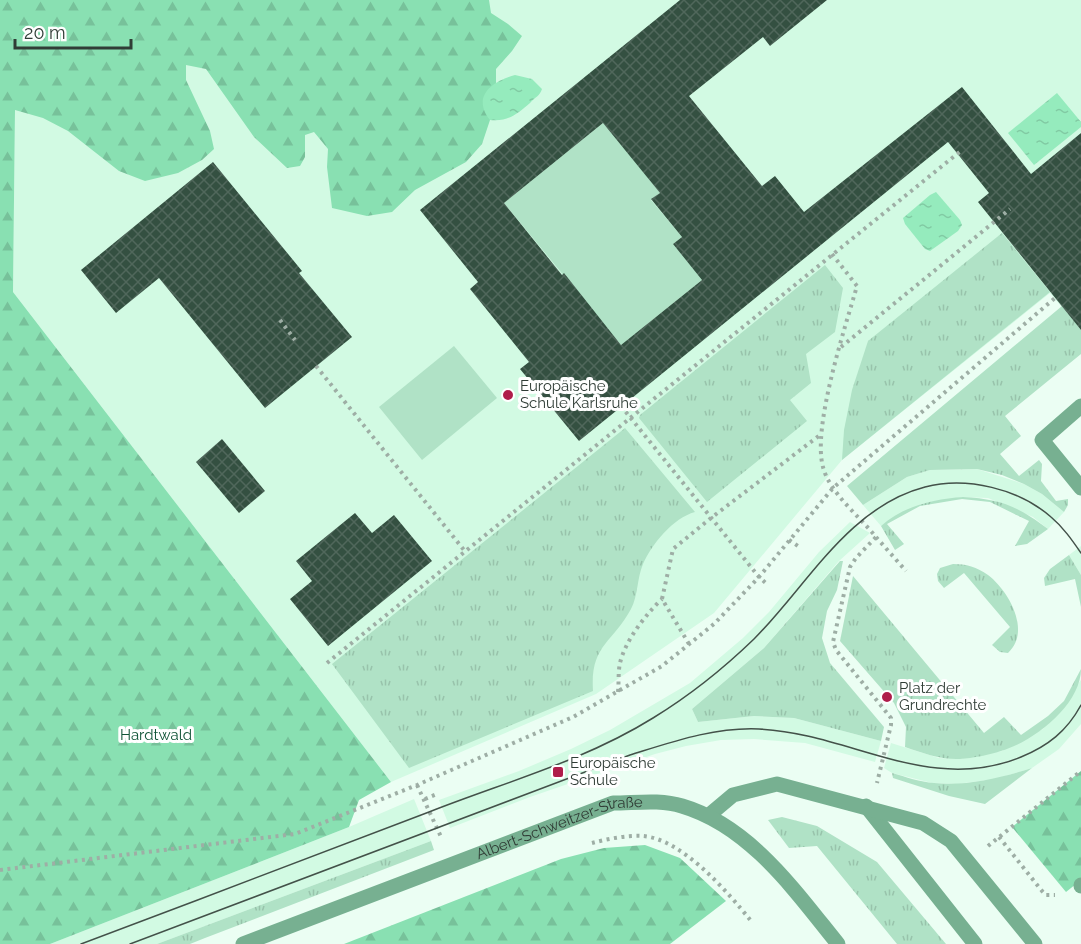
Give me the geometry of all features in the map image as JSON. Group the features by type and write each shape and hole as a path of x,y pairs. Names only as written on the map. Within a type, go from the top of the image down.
{"street":[{"path":"1081,406 1042,440 1081,488"},
{"path":"708,816 733,795 777,784 923,823 951,841 1035,944"},
{"name":"Albert-Schweitzer-Straße","path":"243,944 613,803 653,802 680,805 708,816 760,854 793,889 838,944"},
{"path":"868,807 975,944"}],"path":[{"path":"327,663 464,550 962,150"},
{"path":"840,347 1010,209"},
{"path":"832,254 857,286 840,347 821,435 823,467 833,488 906,571"},
{"path":"0,870 295,834 417,785 573,717 662,666 714,624 759,577 833,488 1055,298"},
{"path":"280,320 295,340"},
{"path":"316,366 464,550"},
{"path":"621,406 759,577 768,585"},
{"path":"618,692 620,662 632,637 650,611 662,599 673,549 821,435"},
{"path":"868,807 891,718 836,650 833,638 850,567 876,537"},
{"path":"789,540 801,548"},
{"path":"662,599 689,644"},
{"path":"969,862 1081,771"},
{"path":"417,785 442,837"},
{"path":"425,799 437,794"},
{"path":"589,844 644,836 678,848 723,888 751,921"},
{"path":"999,837 1042,891 1051,896 1060,894"}],"shaded area":[{"name":"Europäische Schule Karlsruhe","path":"11,0 1081,0 1081,330 1050,293 842,460 714,613 596,694 391,782 13,292 15,110"},
{"path":"977,469 1024,484 1042,494 1064,512 1048,529 1033,517 988,498 962,497 921,504 881,526 863,505 907,477 930,470"},
{"path":"850,522 870,533 839,561 764,648 692,709 698,722 754,716 794,718 881,741 875,762 805,743 754,739 721,740 655,754 530,797 450,828 439,800 571,749 610,730 690,683 743,638 769,612 819,552"},
{"path":"1081,546 1081,575 1069,555"},
{"path":"1081,680 1081,724 1059,749 1032,768 996,779 957,784 932,783 892,773 884,768 891,743 939,758 959,759 1002,751 1043,729"},
{"path":"414,799 431,841 157,944 50,944 349,827"}],"green space":[{"name":"Hardtwald","path":"0,0 489,0 491,13 522,36 496,69 496,93 482,144 466,162 415,190 392,212 367,216 332,208 327,167 328,149 314,132 305,135 305,157 300,166 287,168 254,137 206,69 186,65 186,80 210,131 214,149 202,160 178,173 145,181 119,171 68,131 43,118 15,110 13,292 391,782 359,800 349,827 50,944 0,944"},
{"path":"613,115 632,158 660,193 651,200 682,237 673,244 702,280 621,345 504,203"},
{"path":"1002,233 1050,292 842,460 844,430 852,390 868,341"},
{"path":"825,265 843,288 835,332 806,354 811,383 790,400 807,421 707,502 639,418 640,415"},
{"path":"1062,306 1081,330 1081,354 1005,416 1021,436 1000,454 1019,476 1039,460 1042,464 1041,481 1056,501 1068,499 1064,512 1042,494 1024,484 1002,475 977,469 930,470 907,477 863,505 847,486"},
{"path":"454,346 497,398 422,460 379,407"},
{"path":"625,428 695,512 671,526 647,556 641,569 631,609 604,646 595,664 593,691 409,768 332,664"},
{"path":"963,497 1008,505 1048,529 1027,544 1015,546 1029,521 990,502 962,499 920,506 887,524 904,544 895,550 881,526 899,513 919,505"},
{"path":"1069,555 1081,575 1081,607 1075,579 1045,586 1044,578 1050,569"},
{"path":"840,561 843,561 837,590 827,611 822,638 830,663 884,727 881,741 794,718 754,716 698,722 692,709 764,648"},
{"path":"953,564 971,566 984,572 1003,590 1014,611 1018,634 1015,644 1008,653 1000,652 992,645 1010,627 964,573 944,588 938,581 937,574 940,568"},
{"path":"853,576 984,733 1004,717 1021,735 1048,716 1064,701 1081,669 1073,696 1053,720 1040,731 1014,746 996,752 953,759 932,756 905,747 906,727 894,703 840,641"},
{"path":"1032,768 985,804 949,796 893,778 892,773 947,784 995,778"},
{"path":"1081,771 1081,880 1066,892 1012,827"},
{"path":"782,817 817,826 877,862 946,944 897,944 817,846 789,848 768,820"},
{"path":"431,841 434,850 190,944 157,944"},
{"path":"645,845 680,858 726,901 670,944 344,944 561,859 604,848"}],"water":[{"path":"515,75 532,79 542,89 539,95 512,116 502,120 490,120 483,104 487,91 499,81"},
{"path":"1057,93 1081,122 1081,127 1034,165 1008,133"},
{"path":"936,192 962,225 958,231 930,251 925,249 905,224 903,218"}],"building":[{"path":"680,0 827,0 770,46 763,37 689,96 762,186 775,176 804,212 962,87 1031,174 1081,133 1081,330 978,202 989,193 948,142 579,441 520,369 529,362 470,289 478,282 420,210","holes":["603,123 660,193 651,199 682,237 673,244 702,280 621,345 504,203"]},
{"path":"213,162 302,271 299,273 352,337 265,408 159,278 116,313 81,270"},
{"path":"222,439 265,491 239,513 196,462"},
{"path":"355,513 372,533 394,515 432,561 328,646 290,599 312,581 296,561"}],"tram line":[{"path":"81,944 544,770 627,733 680,700 731,660 754,639 851,530 873,512 898,497 941,484 958,483 992,487 1038,507 1063,529 1081,553"},
{"path":"130,944 630,755 693,736 726,730 759,729 825,740 922,766 954,769 987,767 1021,757 1048,743 1070,723 1081,705"}],"place":[{"name":"Europäische Schule Karlsruhe","path":"508,395"},
{"name":"Platz der Grundrechte","path":"887,697"},
{"name":"Europäische Schule","path":"558,772"}]}
